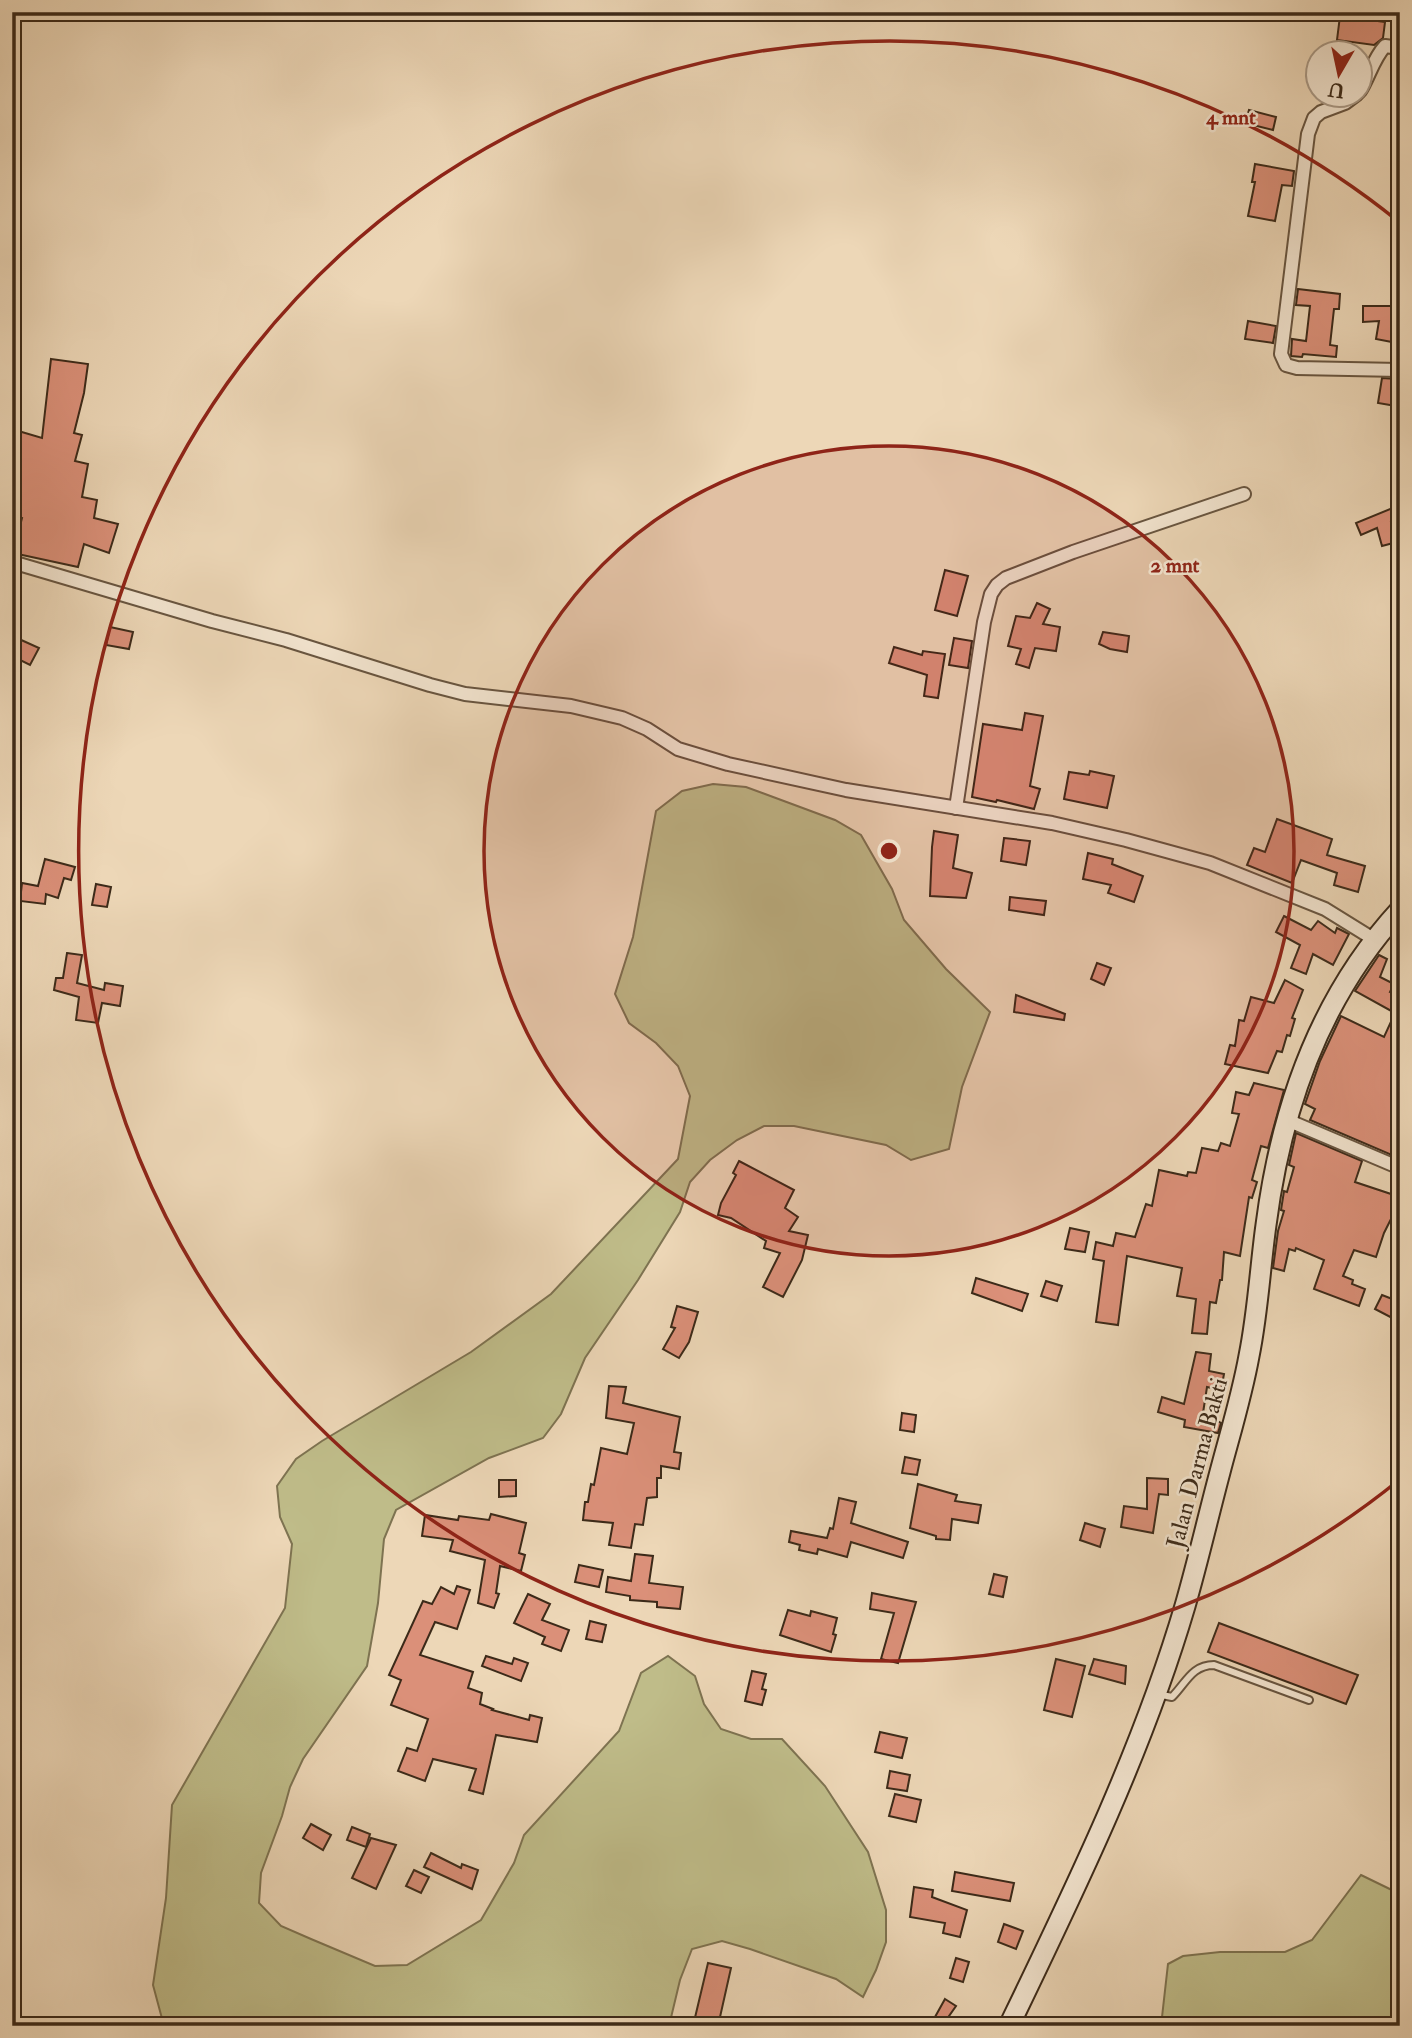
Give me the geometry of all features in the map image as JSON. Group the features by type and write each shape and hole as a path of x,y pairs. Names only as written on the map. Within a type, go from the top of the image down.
{"street":[{"path":"1374,63 1385,46 1400,48"},
{"path":"1332,108 1314,118 1308,134 1281,354 1286,365 1297,368 1400,370"},
{"path":"956,808 984,622 991,594 997,585 1006,578 1073,552 1244,494"},
{"path":"12,562 465,694 570,706 622,718 647,729 678,749 717,761 846,790 1052,823 1209,863 1325,909 1375,940"},
{"name":"Jalan Darma Bakti","path":"1009,2026 1117,1794 1156,1694 1185,1605 1240,1398 1256,1313 1275,1171 1296,1087 1328,1011 1349,975 1399,911"},
{"path":"1287,1119 1400,1168"}],"lane":[{"path":"1156,1694 1171,1697 1196,1670 1203,1665 1214,1665 1309,1700"}],"shaded area":[{"path":"713,784 746,787 835,820 861,835 892,889 904,920 946,969 990,1012 962,1087 949,1149 911,1160 886,1145 794,1126 764,1126 737,1140 710,1160 690,1182 680,1212 585,1358 561,1414 543,1438 489,1458 396,1510 384,1539 378,1603 367,1666 303,1759 290,1787 261,1873 259,1903 281,1926 375,1966 407,1965 481,1920 514,1863 524,1835 619,1731 641,1673 668,1656 695,1676 704,1704 721,1729 751,1739 782,1739 825,1786 868,1852 886,1910 886,1942 876,1970 863,1997 836,1979 722,1941 692,1949 680,1980 669,2026 164,2026 153,1985 166,1898 172,1805 285,1608 292,1544 280,1517 277,1486 296,1459 471,1352 551,1294 678,1159 690,1096 678,1066 656,1043 629,1023 615,994 633,937 656,811 682,791"},
{"path":"1361,1875 1400,1894 1400,2026 1161,2026 1168,1964 1183,1956 1220,1952 1285,1952 1312,1940"}],"building":[{"path":"1340,16 1385,22 1383,38 1374,45 1374,38 1337,38"},
{"path":"1249,110 1276,117 1273,130 1245,123"},
{"path":"1255,164 1294,171 1292,186 1282,185 1275,221 1248,216 1255,182 1252,182"},
{"path":"1298,289 1340,294 1339,309 1334,309 1330,345 1337,346 1336,357 1303,354 1302,357 1291,356 1292,339 1306,341 1310,306 1296,305"},
{"path":"1363,306 1400,306 1397,343 1376,339 1379,321 1363,322"},
{"path":"1248,321 1276,326 1273,343 1245,339"},
{"path":"51,359 88,364 74,433 82,435 75,461 88,464 82,497 97,500 94,518 118,524 109,553 84,544 78,567 13,553 22,518 12,516 12,437 15,430 42,438"},
{"path":"1382,378 1397,379 1396,406 1378,403"},
{"path":"1400,505 1400,518 1391,522 1397,542 1382,546 1377,528 1361,535 1356,523"},
{"path":"945,570 968,576 957,616 935,610"},
{"path":"1037,603 1050,609 1043,624 1060,627 1056,651 1035,648 1029,668 1016,664 1021,649 1008,646 1016,616 1030,618"},
{"path":"110,627 133,632 129,649 106,645"},
{"path":"1103,632 1129,636 1127,652 1099,644"},
{"path":"954,638 972,641 968,668 949,665"},
{"path":"19,639 39,648 30,665 12,656"},
{"path":"894,647 922,655 923,651 945,654 938,698 924,696 927,675 889,663"},
{"path":"1025,713 1043,716 1030,786 1040,789 1034,809 972,797 983,724 1022,730"},
{"path":"1090,771 1114,776 1107,808 1064,799 1069,772 1089,775"},
{"path":"1277,819 1332,839 1327,855 1365,866 1358,892 1334,885 1337,873 1301,860 1292,883 1247,865 1254,848 1265,852"},
{"path":"934,831 958,835 953,868 972,873 966,898 930,896"},
{"path":"1004,838 1030,841 1026,865 1001,861"},
{"path":"1088,853 1113,859 1112,864 1143,876 1134,902 1108,893 1111,885 1083,879"},
{"path":"45,859 75,867 71,880 64,878 58,898 46,894 45,904 20,901 22,883 38,886"},
{"path":"96,884 111,887 107,907 92,905"},
{"path":"1010,897 1046,901 1044,915 1009,910"},
{"path":"1284,916 1311,930 1318,921 1335,933 1337,928 1349,934 1333,965 1313,954 1306,974 1291,968 1300,945 1276,932"},
{"path":"67,953 82,955 77,983 104,990 105,983 123,986 120,1006 102,1003 98,1023 76,1020 79,997 54,990 56,978 63,978"},
{"path":"1379,955 1387,959 1380,977 1394,984 1390,992 1400,996 1395,1012 1400,1002 1400,1122 1392,1136 1400,1141 1394,1156 1310,1120 1315,1109 1305,1104 1320,1061 1341,1016 1384,1037 1395,1013 1355,991"},
{"path":"1097,963 1111,968 1104,985 1091,979"},
{"path":"1285,980 1303,990 1292,1018 1295,1019 1290,1036 1287,1035 1282,1052 1277,1051 1268,1073 1225,1064 1230,1045 1235,1046 1239,1020 1244,1021 1251,997 1274,1003"},
{"path":"1016,995 1065,1014 1064,1020 1014,1012"},
{"path":"1254,1083 1284,1090 1268,1148 1261,1146 1252,1180 1257,1182 1252,1198 1249,1197 1240,1256 1224,1252 1222,1280 1216,1303 1210,1302 1207,1334 1192,1333 1196,1299 1177,1296 1182,1268 1127,1256 1118,1325 1096,1322 1104,1261 1093,1259 1096,1242 1113,1246 1116,1233 1135,1237 1146,1204 1152,1206 1159,1170 1187,1176 1188,1172 1196,1173 1202,1148 1218,1151 1221,1143 1230,1146 1239,1114 1232,1113 1236,1092 1249,1095"},
{"path":"1296,1133 1362,1161 1355,1182 1400,1197 1395,1218 1392,1217 1384,1233 1376,1257 1354,1250 1343,1276 1353,1280 1352,1284 1365,1289 1359,1306 1314,1289 1324,1260 1296,1248 1295,1251 1289,1249 1284,1271 1273,1268 1278,1231 1284,1211 1281,1210 1284,1191 1287,1192 1294,1167 1289,1165"},
{"path":"739,1161 794,1190 785,1208 798,1217 789,1231 808,1235 802,1260 783,1297 763,1287 780,1253 764,1248 766,1241 731,1218 718,1215 721,1203 736,1175 733,1173"},
{"path":"1070,1228 1089,1232 1085,1252 1065,1249"},
{"path":"976,1278 1028,1294 1022,1311 972,1293"},
{"path":"1046,1281 1062,1286 1057,1301 1041,1296"},
{"path":"1382,1295 1400,1302 1400,1322 1375,1309"},
{"path":"677,1306 698,1312 689,1342 679,1358 663,1349 675,1328 671,1327"},
{"path":"1196,1352 1211,1354 1209,1371 1224,1374 1221,1390 1207,1387 1203,1413 1221,1423 1218,1433 1184,1427 1185,1420 1158,1412 1162,1397 1184,1404"},
{"path":"609,1386 626,1387 623,1403 680,1417 674,1452 681,1453 679,1469 661,1466 661,1478 657,1478 657,1497 647,1498 643,1525 635,1524 631,1548 609,1545 613,1523 583,1520 585,1502 588,1502 591,1484 594,1485 601,1448 627,1454 634,1423 606,1418"},
{"path":"902,1413 916,1415 914,1432 900,1430"},
{"path":"905,1457 920,1460 917,1475 902,1473"},
{"path":"1147,1478 1168,1479 1168,1495 1159,1494 1153,1533 1121,1527 1124,1506 1147,1509"},
{"path":"499,1480 516,1480 516,1496 499,1497"},
{"path":"918,1484 957,1495 955,1501 981,1505 978,1523 952,1519 950,1540 936,1539 936,1536 910,1528"},
{"path":"839,1498 856,1502 851,1523 908,1542 903,1558 851,1542 847,1557 818,1549 817,1554 799,1550 800,1545 789,1542 791,1531 827,1538 830,1528 833,1529"},
{"path":"491,1514 526,1523 519,1553 525,1555 521,1571 500,1566 496,1593 499,1594 494,1608 478,1603 485,1560 450,1551 453,1540 422,1536 425,1515 458,1520 459,1516 489,1520"},
{"path":"1085,1523 1105,1529 1100,1547 1080,1540"},
{"path":"635,1554 653,1556 649,1583 683,1587 680,1609 657,1607 657,1602 630,1600 630,1596 606,1592 608,1577 631,1581"},
{"path":"579,1565 603,1570 599,1587 575,1582"},
{"path":"994,1574 1007,1577 1003,1597 989,1594"},
{"path":"457,1586 470,1590 457,1629 435,1622 420,1655 473,1672 468,1688 482,1693 480,1704 529,1720 530,1715 542,1718 537,1742 496,1735 483,1794 469,1790 476,1769 433,1759 425,1781 398,1771 407,1748 417,1751 428,1719 391,1705 401,1680 389,1675 423,1601 432,1604 441,1587 454,1594"},
{"path":"872,1593 916,1602 898,1663 881,1659 894,1613 870,1609"},
{"path":"528,1594 550,1604 542,1620 569,1630 561,1651 542,1644 545,1637 514,1623"},
{"path":"788,1610 810,1616 811,1611 837,1618 831,1652 780,1635"},
{"path":"590,1621 606,1625 602,1642 586,1639"},
{"path":"1219,1623 1358,1675 1346,1704 1208,1652"},
{"path":"486,1656 512,1664 514,1658 528,1663 521,1681 482,1666"},
{"path":"1056,1659 1085,1666 1072,1717 1044,1710"},
{"path":"1094,1659 1126,1666 1125,1684 1089,1674"},
{"path":"752,1671 766,1674 762,1705 745,1701"},
{"path":"880,1732 907,1738 902,1758 875,1752"},
{"path":"890,1771 910,1775 907,1791 887,1788"},
{"path":"895,1794 921,1800 916,1822 889,1816"},
{"path":"311,1824 331,1835 323,1850 303,1838"},
{"path":"352,1827 370,1834 366,1847 347,1840"},
{"path":"371,1838 396,1845 376,1889 352,1878"},
{"path":"431,1853 461,1868 462,1864 478,1870 472,1889 424,1867"},
{"path":"414,1870 429,1877 421,1893 406,1886"},
{"path":"955,1872 1014,1883 1010,1901 952,1891"},
{"path":"914,1887 933,1890 932,1897 967,1910 960,1937 943,1933 945,1923 910,1917"},
{"path":"1004,1924 1023,1931 1016,1949 998,1942"},
{"path":"956,1958 969,1962 963,1982 950,1978"},
{"path":"708,1963 731,1968 718,2026 693,2026"},
{"path":"945,1999 956,2006 942,2026 930,2026"}]}
